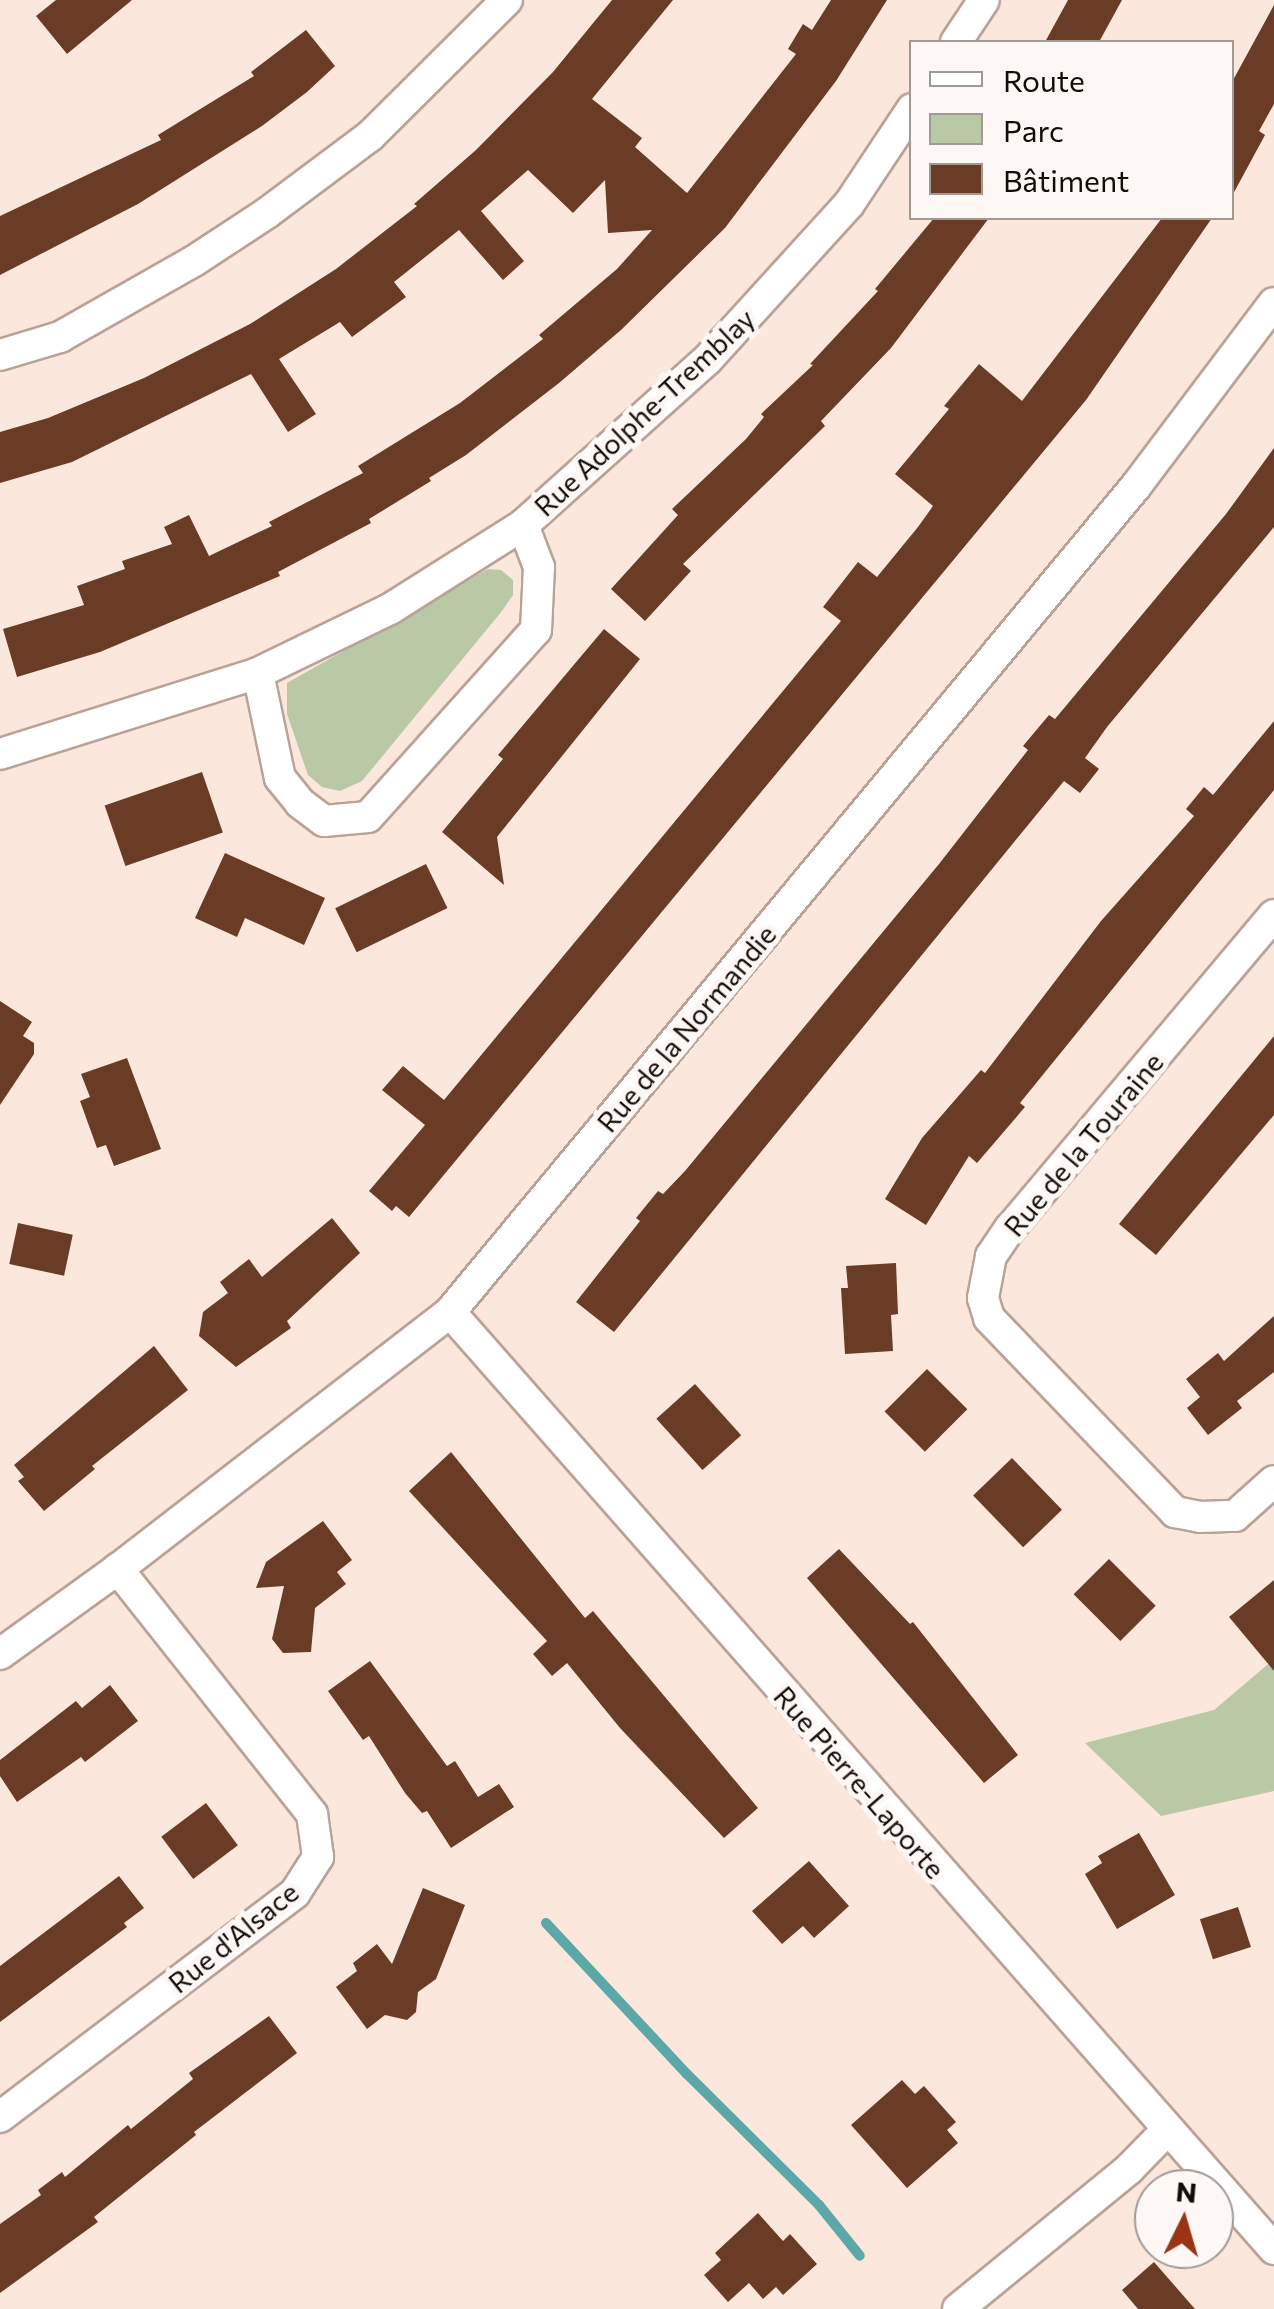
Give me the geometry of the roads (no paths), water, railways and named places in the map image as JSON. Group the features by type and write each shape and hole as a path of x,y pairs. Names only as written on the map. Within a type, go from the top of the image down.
{"street":[{"path":"0,355 60,337 194,261 268,213 370,136 507,0"},
{"path":"957,40 984,0"},
{"name":"Rue Adolphe-Tremblay","path":"0,754 258,673 390,608 523,525 707,360 849,204 909,114"},
{"name":"Rue de la Normandie","path":"0,1654 118,1570 450,1312 1136,486 1274,304"},
{"name":"Rue Adolphe-Tremblay","path":"258,673 280,778 300,803 324,821 368,817 536,630 538,567 523,525"},
{"name":"Rue de la Touraine","path":"1274,915 1010,1228 991,1256 982,1298 989,1318 1174,1512 1200,1517 1235,1516 1274,1481"},
{"name":"Rue Pierre-Laporte","path":"450,1312 1274,2249"},
{"name":"Rue d'Alsace","path":"0,2116 295,1893 318,1857 312,1814 118,1570"},
{"path":"958,2309 1128,2169 1166,2130"}],"waterway":[{"path":"546,1923 687,2074 819,2205 860,2256"}]}
